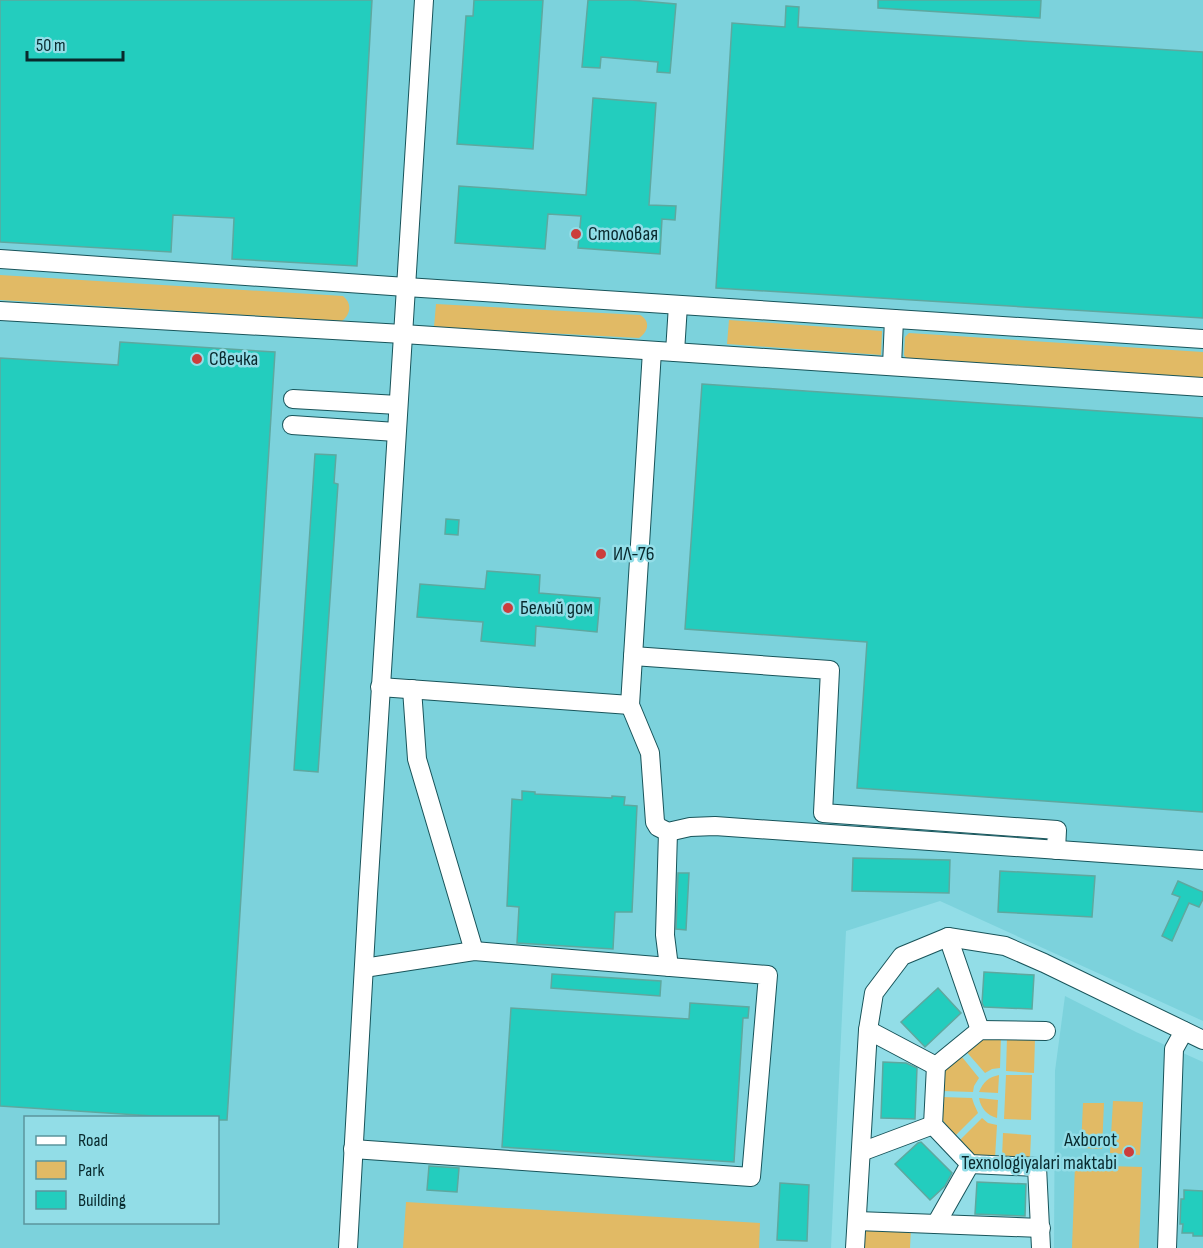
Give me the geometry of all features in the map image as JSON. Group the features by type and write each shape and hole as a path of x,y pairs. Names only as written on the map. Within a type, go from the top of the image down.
{"street":[{"path":"348,1248 380,687 424,0"},
{"path":"0,259 1203,339"},
{"path":"675,352 678,305"},
{"path":"0,311 403,334 1203,387"},
{"path":"892,366 894,319"},
{"path":"652,351 630,705 650,753 655,822 658,826 668,832 690,827 715,826 1203,860"},
{"path":"293,399 398,405"},
{"path":"292,425 396,432"},
{"path":"633,656 830,670 823,813 1057,830 1056,850"},
{"path":"380,687 630,705"},
{"path":"412,689 417,759 474,951"},
{"path":"668,832 664,935 669,967"},
{"path":"948,937 980,1030"},
{"path":"855,1248 868,1030 874,993 902,956 948,937 1005,946 1203,1040"},
{"path":"353,1149 751,1177 768,975 474,951 364,968"},
{"path":"868,1030 936,1066"},
{"path":"1041,1248 1037,1167 970,1164 933,1125 936,1066 980,1030 1046,1031"},
{"path":"1167,1248 1174,1049 1184,1031"},
{"path":"861,1152 933,1125"},
{"path":"936,1224 970,1164"},
{"path":"856,1221 1041,1228"}],"shaded area":[{"path":"0,0 1203,0 1203,1021 940,901 846,931 831,1248 0,1248"},
{"name":"Axborot Texnologiyalari maktabi","path":"1065,996 1136,1032 1203,1062 1203,1248 1054,1248 1055,1071"}],"green space":[{"path":"0,275 343,296 349,308 342,321 0,300"},
{"path":"436,304 640,315 646,320 647,326 639,338 434,327"},
{"path":"729,320 882,331 881,355 727,344"},
{"path":"909,333 1203,352 1203,378 907,359 904,355 905,337"},
{"path":"1001,1036 1000,1068 985,1073 964,1049 976,1037"},
{"path":"1007,1037 1035,1038 1034,1073 1006,1071"},
{"path":"958,1052 979,1078 973,1092 942,1091 943,1071"},
{"path":"999,1075 998,1093 979,1092 987,1080"},
{"path":"1006,1075 1032,1075 1031,1120 1004,1119"},
{"path":"942,1097 972,1098 978,1113 954,1137 942,1119"},
{"path":"979,1098 998,1100 997,1118 985,1111"},
{"path":"1113,1101 1143,1102 1140,1155 1110,1153"},
{"path":"1083,1103 1104,1103 1102,1149 1081,1148"},
{"path":"982,1118 988,1123 997,1125 995,1158 976,1158 957,1143"},
{"path":"1003,1133 1031,1135 1030,1159 1002,1158"},
{"path":"1075,1165 1142,1167 1139,1248 1072,1248"},
{"path":"406,1202 760,1223 759,1248 403,1248"},
{"path":"864,1226 911,1228 910,1248 863,1248"}],"building":[{"path":"0,0 372,0 357,266 232,259 234,218 173,215 171,252 0,242"},
{"path":"474,0 543,0 533,149 457,144 466,16 473,16"},
{"path":"588,0 631,0 676,4 670,73 657,72 658,62 601,57 600,68 582,67"},
{"path":"878,0 1041,0 1040,18 878,8"},
{"path":"786,6 799,7 798,27 1203,52 1203,318 716,288 732,23 785,27"},
{"path":"593,98 656,103 649,205 676,206 675,220 662,219 660,254 578,248 581,216 548,214 545,249 455,243 459,186 586,195"},
{"path":"120,342 275,352 227,1120 219,1120 219,1116 153,1116 0,1106 0,358 118,365"},
{"path":"702,384 1203,418 1203,812 857,788 867,642 685,629"},
{"path":"315,454 336,455 334,483 338,484 318,772 294,770"},
{"path":"446,519 459,520 458,535 445,534"},
{"name":"Белый дом","path":"487,571 540,575 539,593 600,598 597,632 536,626 535,646 481,641 483,622 417,617 420,584 485,589"},
{"path":"522,791 535,792 535,794 625,797 624,805 637,806 632,912 615,912 613,949 517,943 519,907 507,906 512,799 522,800"},
{"path":"853,858 950,860 949,893 852,891"},
{"path":"1000,871 1095,876 1092,917 998,912"},
{"path":"678,873 689,873 686,930 676,929"},
{"path":"1178,881 1203,892 1203,899 1199,907 1189,903 1172,941 1162,936 1180,897 1172,894"},
{"path":"984,972 1034,975 1032,1009 984,1007 982,1003"},
{"path":"552,974 661,981 660,996 551,988"},
{"path":"938,988 961,1013 925,1047 901,1022"},
{"path":"690,1003 749,1007 748,1018 743,1018 734,1162 502,1147 511,1008 689,1019"},
{"path":"883,1062 906,1063 917,1068 915,1119 881,1118"},
{"path":"921,1142 952,1173 945,1186 930,1200 895,1164"},
{"path":"429,1166 459,1168 457,1192 427,1190"},
{"path":"977,1182 1026,1184 1025,1216 975,1214"},
{"path":"780,1183 809,1185 807,1241 777,1240"},
{"path":"1184,1190 1203,1191 1203,1236 1182,1233 1181,1199 1184,1199"}],"place":[{"name":"Столовая","path":"576,234"},
{"name":"Свечка","path":"197,359"},
{"name":"ИЛ-76","path":"601,554"},
{"name":"Белый дом","path":"508,608"},
{"name":"Axborot Texnologiyalari maktabi","path":"1129,1152"}]}
